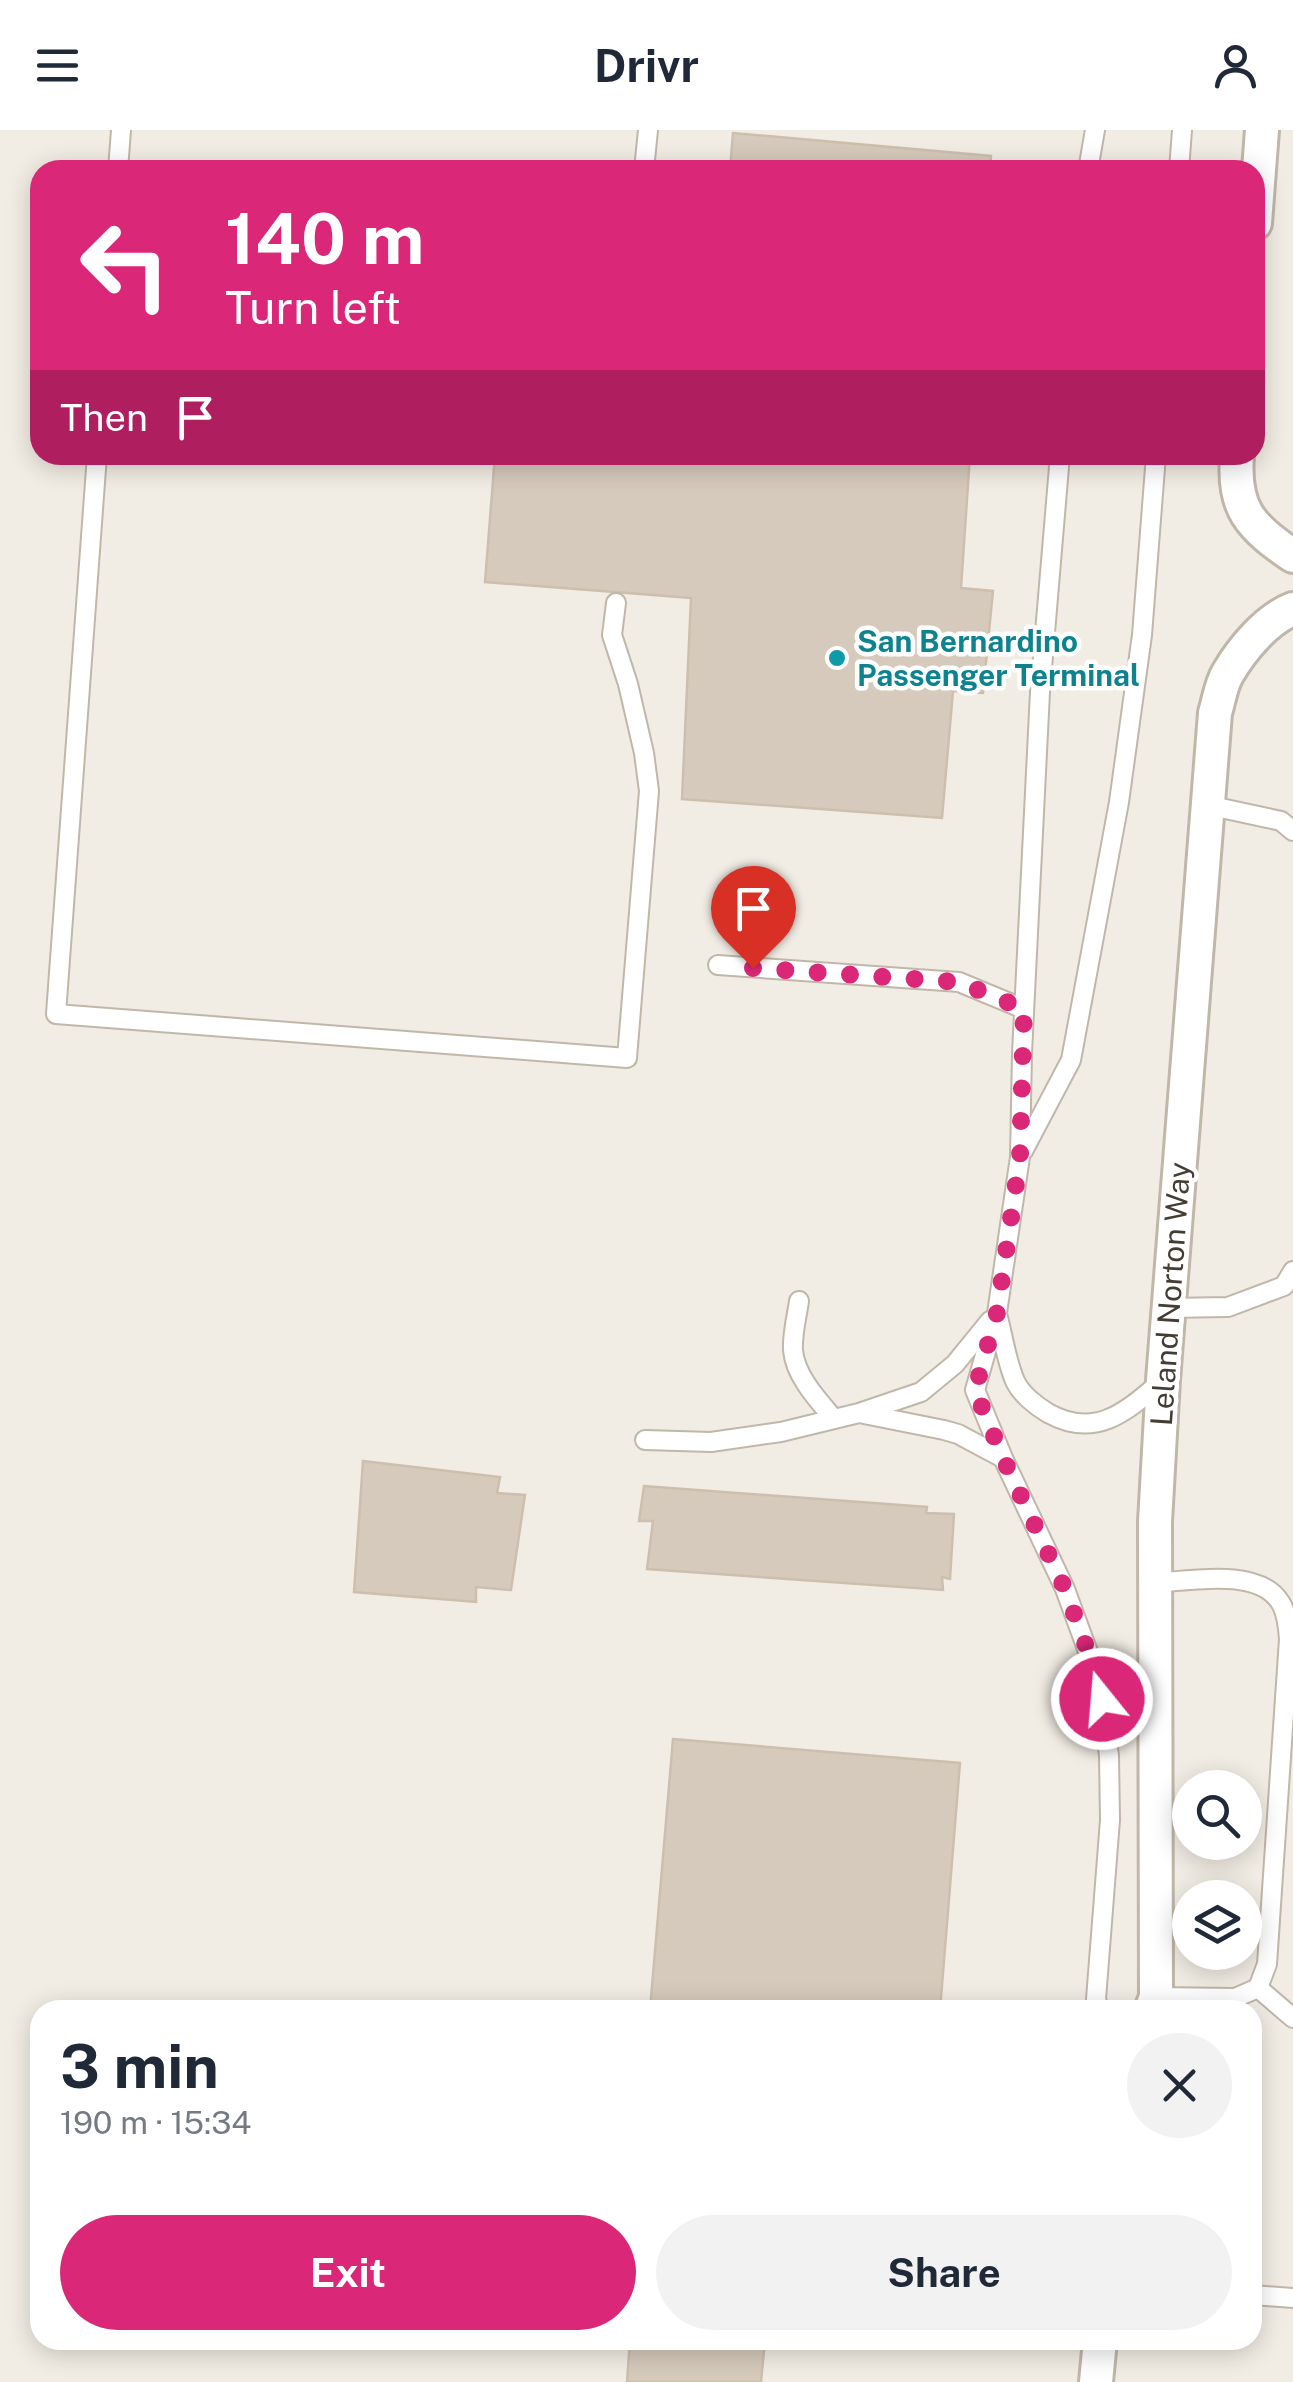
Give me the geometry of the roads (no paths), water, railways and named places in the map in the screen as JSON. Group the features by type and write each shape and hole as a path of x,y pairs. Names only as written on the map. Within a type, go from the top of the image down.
{"street":[{"path":"1260,160 1262,130"},
{"path":"1237,465 1242,506 1258,530 1293,556"},
{"name":"Leland Norton Way","path":"1154,2000 1155,1522 1215,713 1226,675 1250,642 1293,608"},
{"path":"1096,2382 1099,2350"}],"lane":[{"path":"119,160 121,130"},
{"path":"645,160 648,130"},
{"path":"1090,160 1095,130"},
{"path":"1180,160 1182,130"},
{"path":"96,465 56,1014 627,1058 650,791 640,736 612,634 616,603"},
{"path":"1059,465 1040,692 1020,1157 997,1313 975,1390 1065,1589 1102,1699 1109,1756 1110,1820 1096,2000"},
{"path":"1020,1157 1070,1060 1119,802 1142,635 1155,465"},
{"path":"1207,805 1281,820 1293,831"},
{"path":"718,966 959,982 1024,1009"},
{"path":"1169,1308 1228,1307 1284,1286 1293,1271"},
{"path":"799,1301 793,1352 799,1372 834,1419"},
{"path":"997,1313 1016,1384 1038,1407 1061,1420 1090,1425 1126,1412 1163,1380"},
{"path":"645,1440 711,1442 781,1432 921,1392 954,1364 997,1313"},
{"path":"858,1413 958,1434 1003,1458"},
{"path":"1154,1583 1240,1579 1263,1586 1280,1600 1288,1622 1290,1639 1267,1964 1258,1988 1235,1998 1208,2000"},
{"path":"1258,1988 1293,2018"},
{"path":"1262,2296 1293,2298"}],"place":[{"name":"San Bernardino Passenger Terminal","path":"837,658"}]}
